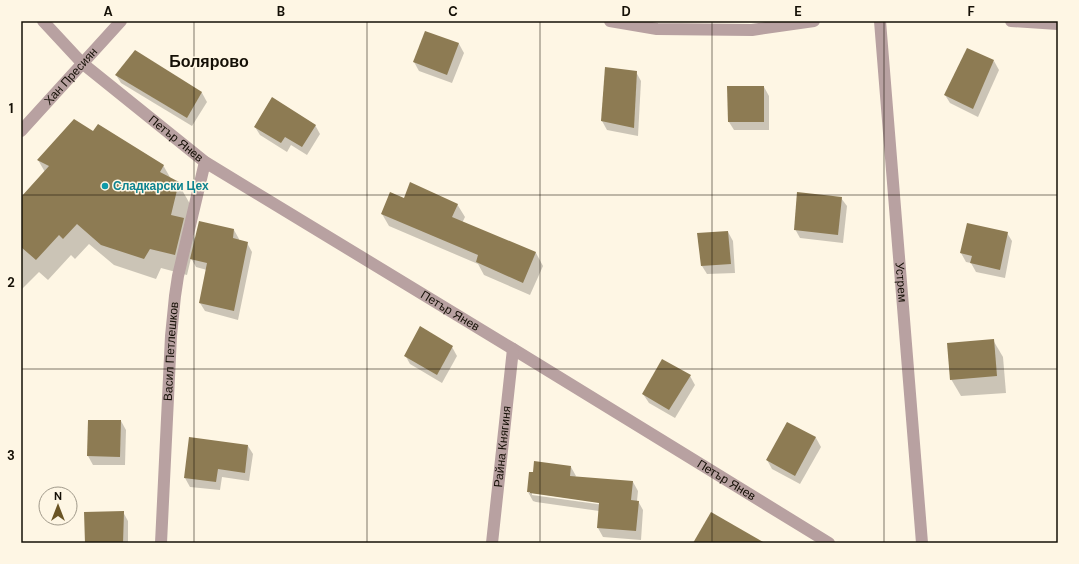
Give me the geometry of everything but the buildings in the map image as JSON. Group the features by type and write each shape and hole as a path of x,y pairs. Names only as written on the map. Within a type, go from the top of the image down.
{"street":[{"name":"Петър Янев","path":"43,21 82,63 205,162 829,543"},
{"name":"Хан Пресиян","path":"21,131 121,21"},
{"path":"610,21 657,29 752,30 814,21"},
{"name":"Устрем","path":"880,21 922,543"},
{"path":"1011,21 1058,24"},
{"name":"Васил Петлешков","path":"161,543 171,336 175,296 178,276 205,162"},
{"name":"Райна Княгиня","path":"492,543 513,349"}],"place":[{"name":"Сладкарски Цех","path":"105,186"}],"district":[{"name":"Болярово","path":"209,61"}]}
